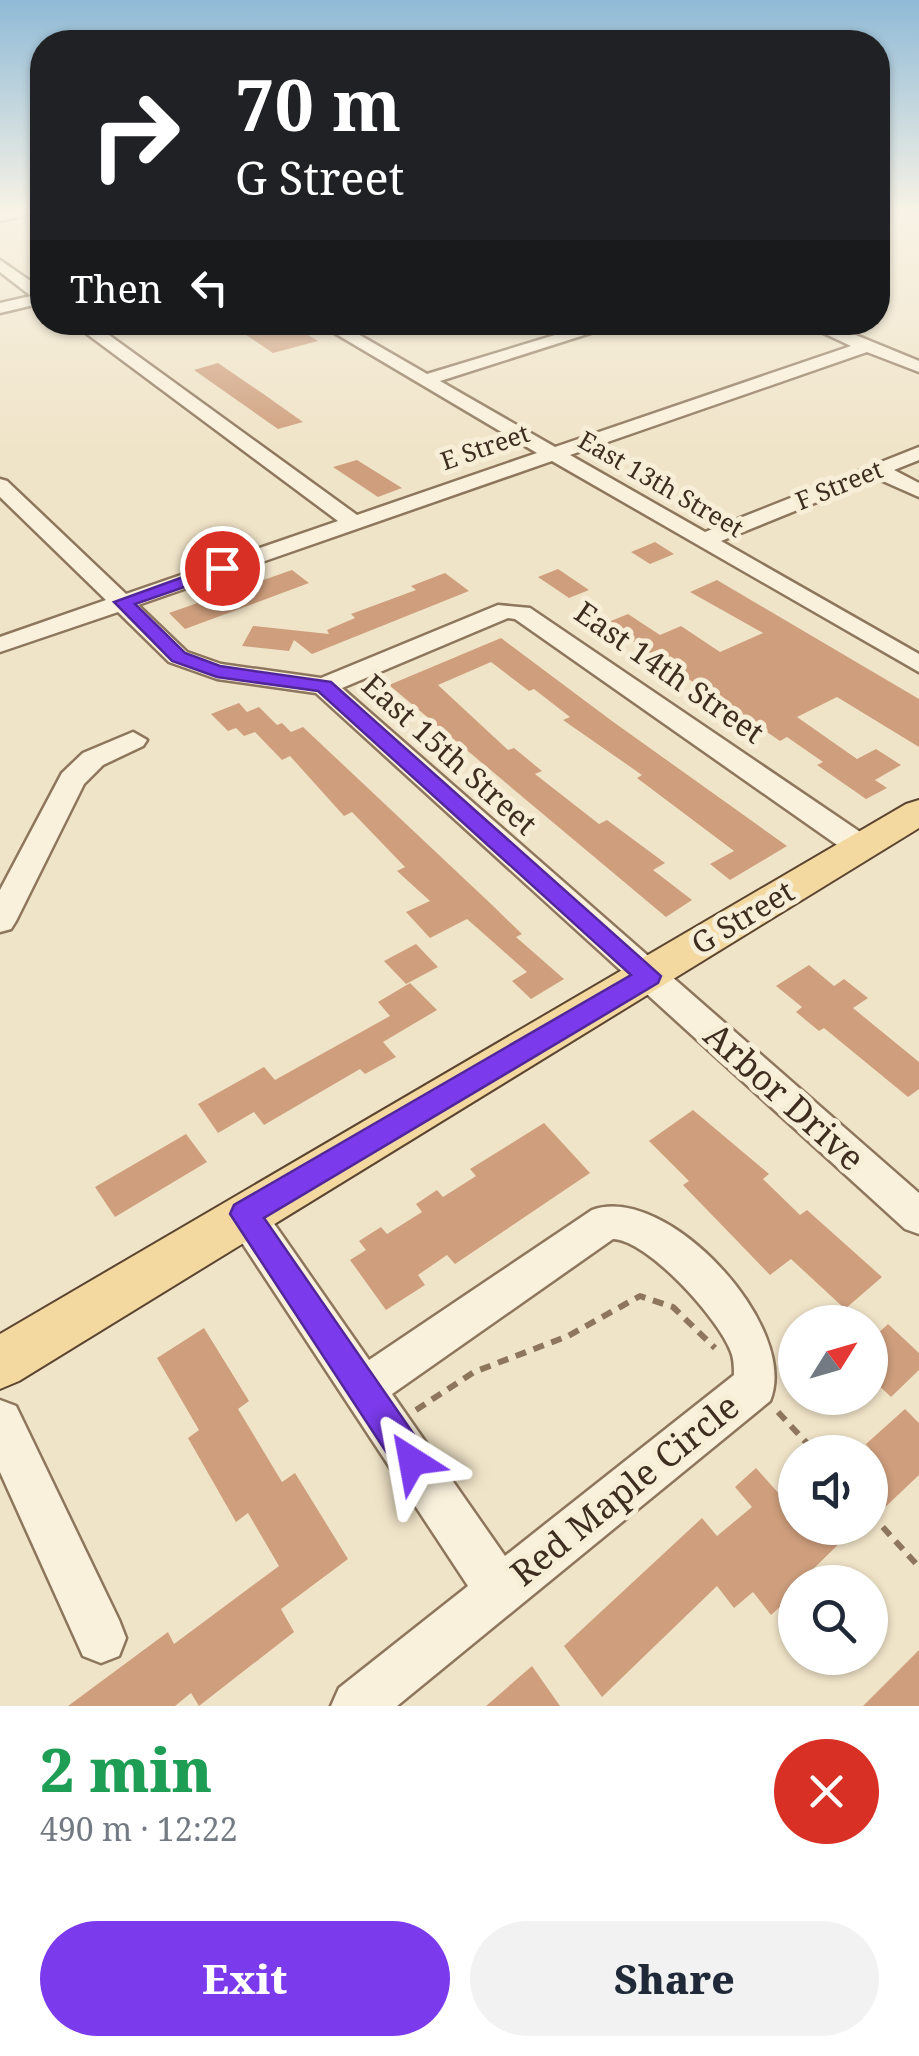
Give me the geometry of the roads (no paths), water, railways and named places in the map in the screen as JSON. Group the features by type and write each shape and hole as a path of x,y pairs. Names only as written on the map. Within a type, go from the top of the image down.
{"main road":[{"name":"G Street","path":"0,1363 919,812"}],"street":[{"path":"0,308 30,300"},
{"path":"97,335 353,522"},
{"name":"East 13th Street","path":"347,335 919,664"},
{"path":"426,380 576,335"},
{"path":"840,335 919,368"},
{"name":"E Street","path":"123,602 867,346"},
{"name":"F Street","path":"704,540 919,453"},
{"path":"877,470 919,490"},
{"name":"East 15th Street","path":"0,485 178,657 217,671 324,686 649,976"},
{"path":"0,645 123,602"},
{"name":"East 14th Street","path":"324,686 506,610 534,619 861,847"},
{"path":"0,921 72,779 93,759 133,740"},
{"name":"Arbor Drive","path":"649,976 919,1217"},
{"path":"244,1214 500,1591"},
{"name":"Red Maple Circle","path":"357,1706 755,1386 756,1372 751,1345 730,1313 666,1245 624,1221 606,1222 363,1388"},
{"path":"0,1422 101,1638"}]}
